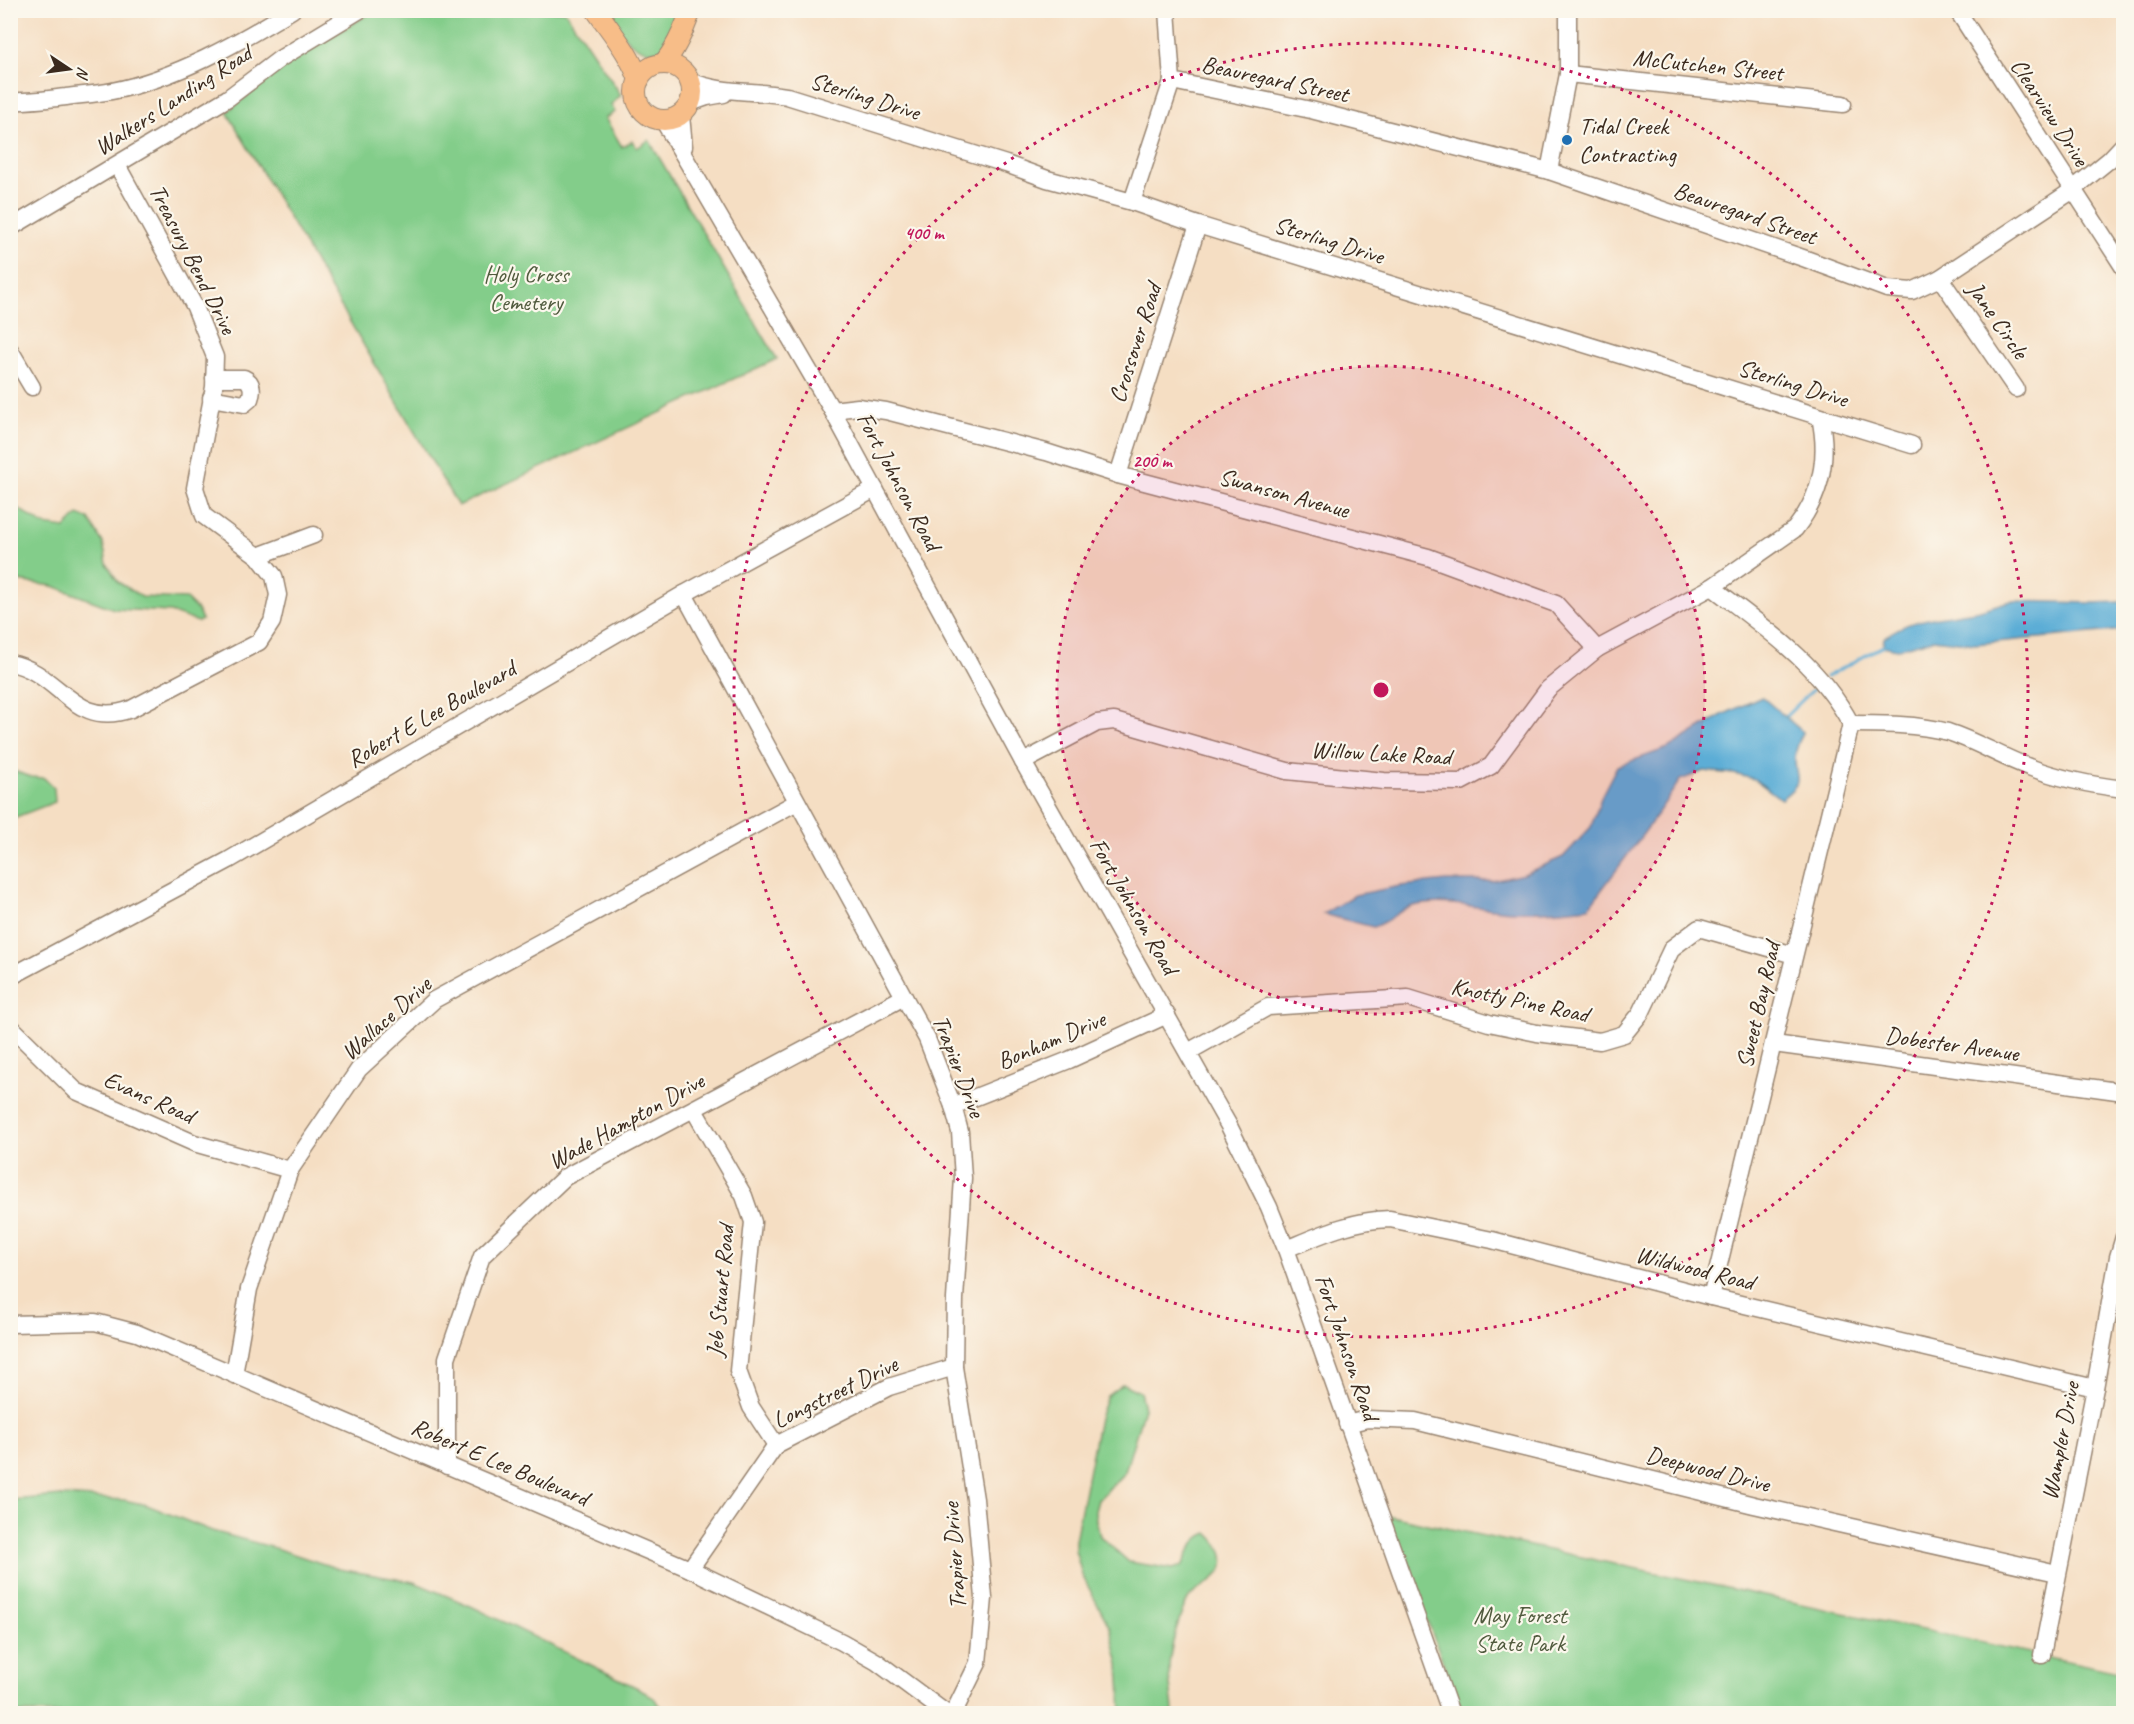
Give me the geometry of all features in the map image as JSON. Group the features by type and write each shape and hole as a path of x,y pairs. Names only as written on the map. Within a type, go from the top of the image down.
{"main road":[{"path":"596,10 635,67 639,80 637,94 641,108 651,116 678,113 692,96 680,56 682,33"},
{"path":"639,80 670,56 691,10"},
{"path":"620,42 648,62 678,68 687,77"}],"street":[{"path":"10,101 112,92 139,84 192,65 255,33 292,10"},
{"name":"Walkers Landing Road","path":"10,228 228,98 281,58 360,10"},
{"path":"1132,202 1172,81 1167,10"},
{"path":"1549,171 1568,74 1568,10"},
{"name":"Clearview Drive","path":"1957,10 2124,268"},
{"name":"McCutchen Street","path":"1568,74 1843,104"},
{"name":"Sterling Drive","path":"687,77 701,86 730,92 764,92 787,96 997,161 1047,179 1132,202 1198,225 1912,445"},
{"name":"Beauregard Street","path":"1172,81 1311,110 1549,171 1887,289 1912,291 1940,278 2072,190 2109,160 2124,144"},
{"name":"Sterling Drive","path":"678,113 706,97 730,92"},
{"name":"Fort Johnson Road","path":"678,113 688,163 832,410 1023,762 1231,1130 1269,1207 1452,1713"},
{"name":"Treasury Bend Drive","path":"10,663 33,670 86,710 115,715 131,709 259,642 272,622 278,595 274,576 258,556 204,516 195,488 211,398 215,357 195,308 117,165"},
{"name":"Crossover Road","path":"1118,475 1198,225"},
{"name":"Jane Circle","path":"1940,278 2016,389"},
{"path":"10,350 32,387"},
{"path":"211,398 244,404 250,399 253,390 251,384 244,378 214,378"},
{"name":"Swanson Avenue","path":"832,410 858,407 874,409 1046,452 1118,475 1428,557 1556,604 1597,649"},
{"name":"Willow Lake Road","path":"1023,762 1097,723 1114,721 1287,771 1384,781 1461,782 1491,766 1548,689 1597,649 1712,587 1795,529 1805,516 1819,484 1823,465 1824,433 1820,417"},
{"name":"Robert E Lee Boulevard","path":"10,977 229,860 684,594 875,489"},
{"path":"258,556 314,535"},
{"path":"1712,587 1791,648 1841,705 1851,724 1898,725 1946,732 2028,767 2082,784 2124,789"},
{"name":"Trapier Drive","path":"684,594 927,1039 953,1106 960,1132 963,1178 955,1299 954,1367 975,1499 984,1598 978,1662 952,1713"},
{"name":"Sweet Bay Road","path":"1711,1297 1851,724"},
{"name":"Wallace Drive","path":"234,1375 249,1289 290,1170 359,1069 434,1000 797,802"},
{"name":"Knotty Pine Road","path":"1188,1052 1268,1007 1408,998 1489,1023 1549,1035 1600,1041 1624,1034 1641,1012 1672,948 1699,928 1794,955"},
{"name":"Wade Hampton Drive","path":"447,1466 447,1358 482,1256 565,1177 904,997"},
{"name":"Bonham Drive","path":"953,1106 1079,1056 1167,1015"},
{"name":"Evans Road","path":"10,1026 76,1090 194,1143 290,1170"},
{"name":"Dobester Avenue","path":"1774,1044 2124,1092"},
{"name":"Jeb Stuart Road","path":"694,1110 744,1196 753,1222 738,1371 751,1407 776,1445"},
{"name":"Wildwood Road","path":"1286,1249 1342,1226 1373,1219 1390,1219 1492,1240 1711,1297 2095,1388"},
{"name":"Wampler Drive","path":"2042,1655 2095,1388 2118,1257 2124,1237"},
{"name":"Robert E Lee Boulevard","path":"10,1324 95,1322 137,1333 690,1569 842,1642 877,1662 947,1713"},
{"name":"Longstreet Drive","path":"690,1569 776,1445 889,1387 954,1367"},
{"name":"Deepwood Drive","path":"1347,1424 1367,1419 1415,1421 1754,1505 2057,1573"}],"green space":[{"name":"Holy Cross Cemetery","path":"374,11 565,11 621,95 611,105 615,112 605,118 622,147 632,141 637,148 649,140 777,359 458,506 227,112 294,58"},
{"path":"603,11 684,11 663,50 653,52 628,41"},
{"path":"11,500 17,508 44,525 65,528 78,515 89,519 103,543 107,564 118,582 142,597 186,599 197,610 202,620 198,622 170,612 114,609 53,586 11,580"},
{"path":"11,770 31,777 44,778 54,788 55,802 11,819"},
{"path":"1123,1384 1140,1392 1144,1408 1125,1472 1098,1500 1095,1511 1100,1536 1129,1562 1173,1569 1182,1566 1195,1542 1208,1533 1222,1551 1224,1560 1218,1575 1190,1597 1179,1622 1169,1665 1173,1713 1122,1713 1119,1664 1110,1628 1082,1575 1075,1550 1099,1418 1107,1396"},
{"path":"62,1496 124,1500 147,1505 212,1531 339,1569 414,1582 473,1607 646,1692 666,1713 11,1713 11,1500"},
{"name":"May Forest State Park","path":"1386,1515 2123,1673 2123,1713 1463,1713"}],"water":[{"path":"2012,601 2123,602 2123,630 1975,644 1933,639 1897,649 1883,646 1884,638 1904,626"},
{"path":"1762,697 1803,732 1795,756 1797,783 1794,787 1781,799 1754,779 1734,774 1704,771 1680,780 1589,907 1524,911 1438,903 1426,904 1408,908 1373,927 1323,914 1355,895 1400,886 1446,881 1493,881 1524,874 1563,857 1591,827 1602,795 1617,766 1668,748 1722,715"}],"waterway":[{"path":"1826,677 1883,646"},
{"path":"1786,716 1817,686"}],"place":[{"name":"Tidal Creek Contracting","path":"1567,140"}]}
